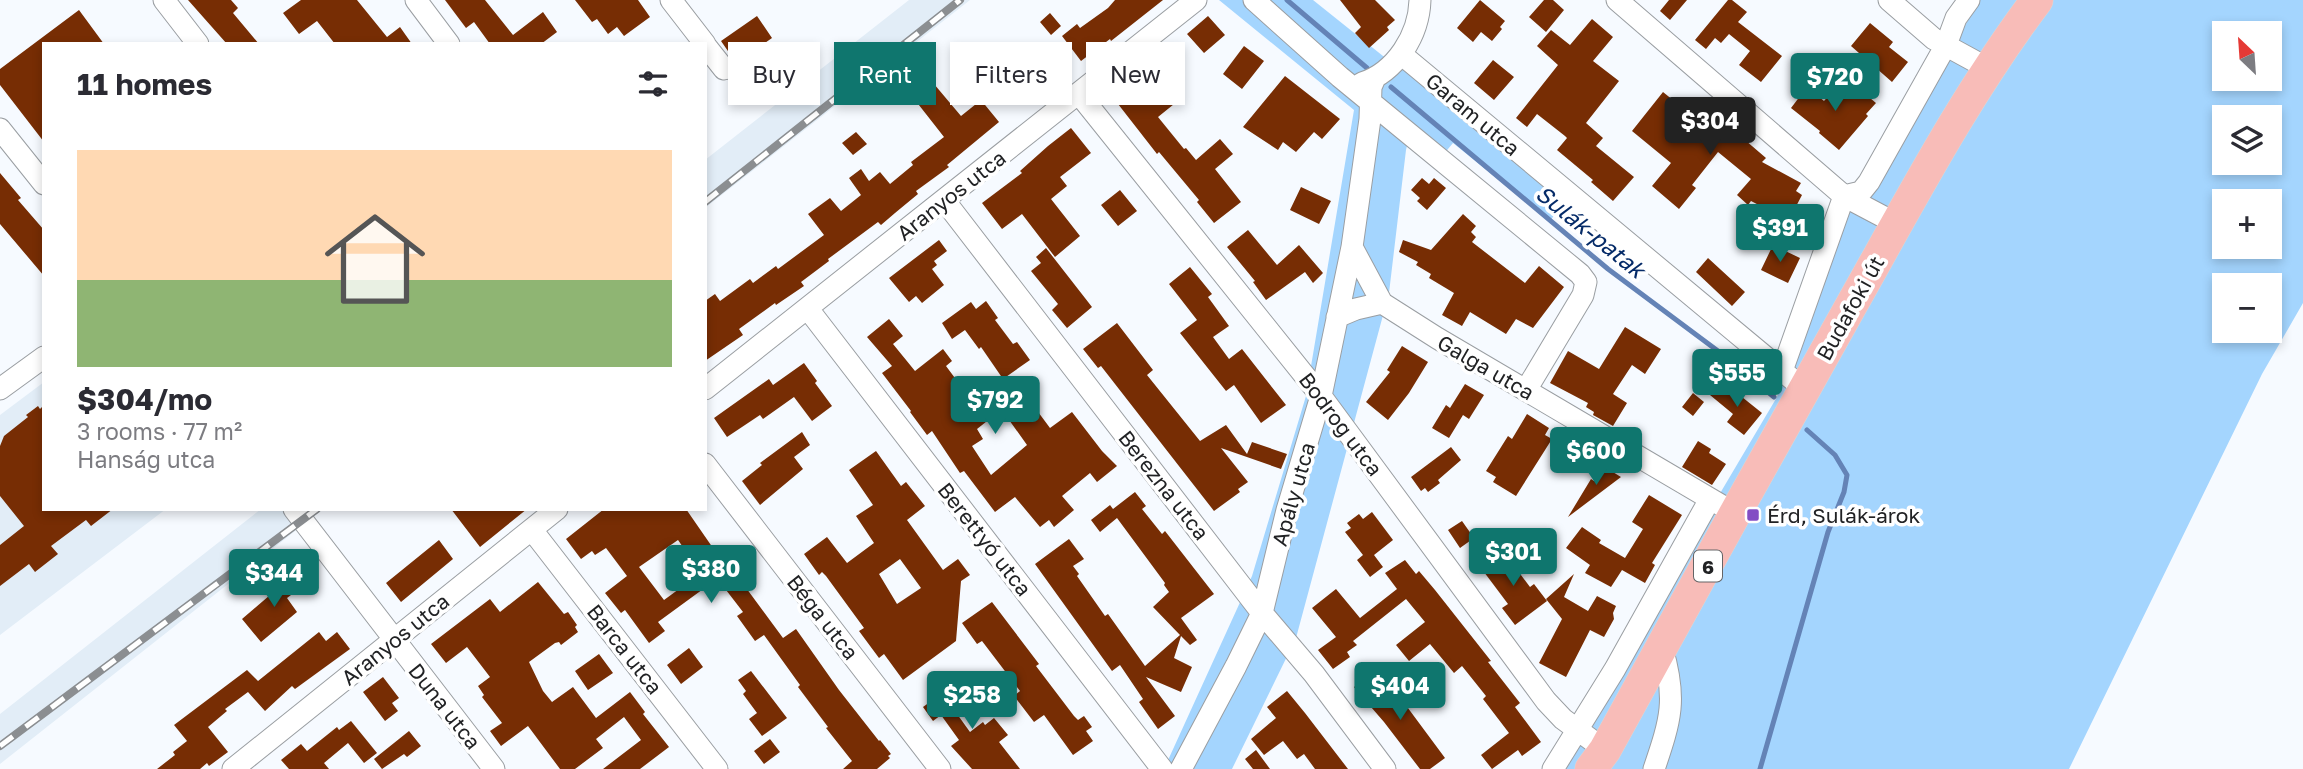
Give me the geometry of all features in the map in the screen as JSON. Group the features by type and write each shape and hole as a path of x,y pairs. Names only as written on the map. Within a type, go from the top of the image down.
{"main road":[{"name":"Budafoki út","path":"1598,760 1736,514 1793,380 1897,224 1989,69 2037,0"}],"street":[{"path":"164,0 196,42"},
{"path":"416,0 448,42"},
{"path":"671,0 703,42"},
{"name":"Aranyos utca","path":"707,387 1196,0"},
{"path":"1254,0 1340,77 1483,196 1573,265 1586,282 1573,315 1527,390"},
{"path":"1340,77 1354,83 1364,82 1375,78 1392,65 1414,30 1420,0"},
{"path":"1617,0 1844,196 1897,224"},
{"path":"1889,0 1934,39 1989,69"},
{"path":"1844,196 1861,192 1869,182 1945,45 1956,18 1969,0"},
{"path":"707,47 724,69"},
{"name":"Garam utca","path":"1401,54 1793,380"},
{"name":"Apály utca","path":"1181,769 1237,666 1262,613 1284,523 1321,396 1352,247 1375,78"},
{"name":"Bodrog utca","path":"1079,94 1321,396 1546,701 1563,719 1579,730 1598,760"},
{"path":"0,129 42,182"},
{"name":"Budafoki út","path":"1793,380 1844,196"},
{"name":"Berezna utca","path":"944,200 1385,769"},
{"name":"Galga utca","path":"1352,247 1382,303 1736,514"},
{"path":"1337,317 1382,303"},
{"name":"Berettyó utca","path":"808,309 1161,769"},
{"path":"0,389 42,358"},
{"name":"Béga utca","path":"707,467 940,769"},
{"path":"1553,769 1615,669 1710,499"},
{"name":"Duna utca","path":"296,511 494,769"},
{"name":"Aranyos utca","path":"233,769 257,761 394,640 555,511"},
{"name":"Barca utca","path":"532,530 717,769"},
{"path":"1654,769 1668,729 1672,707 1672,687 1662,648"}],"shaded area":[{"path":"909,0 970,0 916,42 855,42"},
{"path":"1219,0 1313,0 1383,56 1413,72 1566,199 1550,221 1453,143 1443,155 1411,128 1389,293 1296,638 1232,769 1164,769 1252,576 1306,396 1354,110"},
{"path":"1980,0 2303,0 2303,303 2282,339 2282,273 2212,273 2212,343 2280,343 2262,374 2069,769 1557,769 1777,397 1844,210 1931,83"},
{"path":"834,59 834,105 836,105 707,206 707,158 775,105 820,105 820,70"},
{"path":"42,384 42,511 163,511 0,635 0,415"},
{"path":"258,511 320,511 0,764 0,714"}],"building":[{"path":"188,0 231,0 238,8 233,13 257,42 225,42"},
{"path":"301,0 357,0 387,37 400,27 411,42 333,42 317,21 299,34 283,13"},
{"path":"445,0 485,0 513,35 543,12 557,32 544,42 489,42 474,22 466,28"},
{"path":"575,0 638,0 650,17 624,36 617,27 608,34 597,19 592,22"},
{"path":"1115,0 1163,0 1111,41 1086,42 1086,57 1081,61 1072,49 1072,42 1067,42 1062,36 1077,24 1080,28"},
{"path":"1340,0 1375,0 1395,20 1387,27 1389,30 1369,48 1355,33 1361,27"},
{"path":"1480,0 1505,21 1492,41 1481,32 1473,42 1457,28"},
{"path":"1544,0 1553,0 1564,10 1546,32 1529,17"},
{"path":"1669,0 1687,0 1670,20 1660,11"},
{"path":"1728,0 1732,0 1747,12 1738,22 1782,56 1761,82 1739,65 1750,51 1729,34 1721,43 1715,38 1706,49 1695,40"},
{"path":"79,10 103,42 42,42 42,139 0,85 0,69"},
{"path":"1050,13 1061,26 1051,35 1040,22"},
{"path":"757,16 772,38 766,42 728,42 728,51 721,41"},
{"path":"1208,16 1225,35 1204,53 1187,34"},
{"path":"1592,19 1613,37 1593,61 1619,81 1586,123 1603,138 1596,146 1634,177 1613,201 1557,150 1567,138 1565,136 1537,114 1527,127 1516,118 1558,65 1537,46 1551,30 1570,45"},
{"path":"1870,23 1893,42 1889,47 1908,62 1892,82 1851,46"},
{"path":"1244,46 1264,61 1242,89 1223,74"},
{"path":"1493,60 1514,77 1494,100 1474,83"},
{"path":"1285,76 1340,119 1322,139 1314,132 1296,152 1283,142 1278,150 1243,127"},
{"path":"1852,83 1876,103 1839,150 1791,108 1807,87 1824,101 1831,93 1839,100"},
{"path":"936,86 961,116 975,105 985,105 999,122 947,165 949,167 916,191 918,194 881,225 878,222 828,259 829,261 801,282 804,286 739,329 743,335 707,360 707,300 715,294 720,301 750,279 753,283 776,266 778,269 824,235 808,214 830,198 841,211 861,195 849,178 861,169 869,181 880,172 890,184 913,165 911,162 944,137 919,105 936,105"},
{"path":"1663,92 1695,118 1702,110 1707,114 1710,110 1766,158 1762,162 1801,183 1796,191 1802,195 1791,216 1785,213 1782,217 1751,201 1748,205 1737,195 1751,179 1718,152 1692,185 1696,188 1679,209 1652,186 1671,163 1632,131"},
{"path":"1119,105 1173,105 1158,117 1196,160 1220,139 1233,154 1215,169 1241,202 1214,223 1197,202 1199,200 1159,152 1157,154"},
{"path":"1071,128 1091,153 1060,177 1067,186 1051,199 1080,236 1055,257 1022,214 1002,229 982,203 1022,173 1020,171"},
{"path":"856,132 867,144 853,155 842,143"},
{"path":"0,173 21,198 18,200 42,228 42,274 0,224"},
{"path":"1422,178 1429,184 1434,178 1446,188 1427,210 1417,201 1420,198 1411,190"},
{"path":"1301,187 1331,201 1319,224 1290,210"},
{"path":"1120,190 1137,211 1118,226 1101,205"},
{"path":"1463,214 1476,226 1471,232 1476,237 1472,242 1525,283 1539,266 1564,287 1533,328 1516,319 1506,334 1470,312 1462,326 1442,315 1454,293 1429,278 1431,274 1416,265 1418,262 1399,252 1403,240 1431,250"},
{"path":"1248,230 1277,265 1299,245 1323,273 1313,283 1305,272 1266,300 1253,282 1255,281 1227,247"},
{"path":"939,240 947,251 934,261 937,265 932,269 944,285 922,303 916,296 909,302 889,278"},
{"path":"1773,245 1800,258 1788,283 1761,270"},
{"path":"1046,248 1092,307 1067,328 1052,310 1058,304 1031,271 1041,263 1036,257"},
{"path":"1708,258 1745,292 1732,306 1696,272"},
{"path":"1190,267 1212,294 1208,297 1229,326 1213,337 1229,359 1242,349 1286,405 1261,423 1234,385 1226,391 1180,333 1197,320 1169,284"},
{"path":"986,301 998,318 995,320 1013,344 1017,342 1030,360 1003,379 981,347 979,349 965,330 952,339 942,323 971,302 976,309"},
{"path":"889,319 903,336 893,344 915,371 943,349 952,361 946,366 969,397 977,390 996,414 977,429 983,439 972,446 991,475 1027,445 1002,410 1024,393 1050,428 1072,412 1117,466 1097,482 1090,473 1062,496 1074,510 1054,527 1049,520 1040,527 1015,497 995,512 964,471 960,473 932,431 927,435 882,373 892,366 867,337"},
{"path":"1117,323 1153,370 1147,375 1200,441 1226,425 1247,454 1252,442 1287,454 1281,469 1221,448 1248,482 1238,489 1240,492 1214,511 1101,366 1098,368 1083,349"},
{"path":"1625,327 1661,349 1645,374 1632,365 1613,394 1627,403 1613,426 1593,415 1594,412 1586,407 1588,403 1550,383 1568,351 1599,369"},
{"path":"1402,346 1428,362 1388,420 1366,402 1390,372 1387,370"},
{"path":"804,363 832,406 812,421 794,397 763,419 760,415 727,437 714,418 769,379 773,385"},
{"path":"1465,384 1484,395 1469,419 1463,415 1449,438 1432,428 1446,405 1450,408"},
{"path":"1718,384 1730,393 1732,389 1762,413 1744,435 1727,422 1733,414 1710,395"},
{"path":"1693,393 1704,402 1693,416 1682,407"},
{"path":"38,406 40,409 42,407 42,511 110,511 91,526 86,520 51,546 58,554 35,572 29,564 0,586 0,545 24,526 0,496 0,446 4,436 28,417 26,415"},
{"path":"1527,414 1549,428 1545,435 1552,439 1516,496 1493,482 1496,477 1486,471 1508,436 1512,439"},
{"path":"802,432 810,445 794,457 803,469 760,505 742,481 762,465 760,463"},
{"path":"1698,441 1711,449 1709,453 1726,464 1712,485 1682,467"},
{"path":"1451,447 1461,460 1438,480 1440,483 1428,492 1425,488 1421,491 1411,477"},
{"path":"876,451 901,486 906,482 925,506 907,520 943,570 958,559 970,575 961,581 956,641 903,680 884,654 879,658 859,631 864,628 826,576 822,572 819,575 804,554 827,537 847,563 874,543 856,516 873,505 849,470","holes":["900,559 921,588 897,604 879,574"]},
{"path":"1603,466 1621,477 1568,517 1591,479 1594,481"},
{"path":"1135,492 1146,506 1142,509 1162,534 1165,531 1214,594 1181,618 1197,640 1190,645 1181,636 1174,658 1192,667 1181,692 1146,677 1175,716 1158,729 1139,702 1143,699 1120,665 1112,671 1035,564 1069,539 1084,559 1073,566 1079,574 1077,576 1145,666 1180,635 1153,607 1169,592 1117,518 1100,532 1091,520 1110,505 1113,509"},
{"path":"1649,495 1682,515 1652,563 1655,565 1645,583 1622,570 1611,587 1585,573 1590,565 1566,548 1582,527 1601,540 1599,543 1625,558 1643,529 1632,522"},
{"path":"453,511 525,511 480,547"},
{"path":"601,511 687,511 724,564 727,562 783,638 796,629 839,690 891,754 888,756 890,758 877,769 843,769 852,761 826,728 828,727 764,635 755,641 737,616 743,612 723,586 716,592 710,584 658,622 665,631 649,643 625,610 621,613 605,593 627,576 606,548 595,555 592,551 581,559 566,539","holes":["678,540 701,573 664,600 639,567"]},
{"path":"1372,512 1393,540 1374,555 1383,567 1370,577 1357,560 1363,555 1345,532 1351,528 1347,523 1359,514 1363,519"},
{"path":"1462,521 1474,538 1460,548 1448,530"},
{"path":"439,540 453,559 401,602 386,583"},
{"path":"1503,551 1530,587 1534,584 1547,601 1515,625 1502,608 1508,604 1481,568"},
{"path":"1405,560 1416,574 1419,571 1435,590 1520,703 1515,707 1541,742 1522,756 1518,750 1492,769 1481,755 1509,733 1483,699 1486,696 1462,666 1454,673 1430,644 1409,661 1396,645 1425,622 1406,599 1353,641 1357,645 1347,652 1350,657 1333,669 1318,650 1336,637 1312,608 1336,589 1360,618 1397,589 1385,573"},
{"path":"298,571 307,583 287,598 297,612 261,642 242,619"},
{"path":"1574,574 1564,597 1588,611 1597,596 1616,606 1614,619 1604,637 1590,630 1566,677 1539,663 1562,619 1546,599"},
{"path":"538,582 564,614 568,612 577,625 575,627 578,632 561,645 559,642 555,643 529,662 543,691 552,702 573,687 596,718 630,692 645,712 643,714 669,747 640,769 603,769 641,740 624,717 596,739 603,748 575,769 560,769 528,726 501,746 490,731 502,723 482,697 484,695 478,686 490,677 467,647 446,663 431,644 490,599 500,612"},
{"path":"992,602 1074,716 1078,720 1084,716 1092,727 1086,731 1093,741 1073,755 1044,715 1034,722 1014,696 1020,691 982,641 977,644 962,623"},
{"path":"319,632 326,641 337,632 350,649 295,689 292,686 265,711 248,692 225,709 227,711 208,727 228,752 209,766 207,763 200,769 157,769 187,741 174,725 247,670 258,681"},
{"path":"689,648 703,667 681,684 667,665"},
{"path":"599,654 613,673 588,690 575,671"},
{"path":"751,671 787,718 762,736 749,719 757,713 743,694 746,691 738,680"},
{"path":"1376,671 1399,702 1402,700 1445,758 1430,769 1420,769 1354,687"},
{"path":"967,675 977,688 952,707 970,732 994,718 1008,735 999,742 1020,769 972,769 951,746 959,740 941,715 933,721 923,707"},
{"path":"383,677 399,698 392,703 398,711 385,721 363,692"},
{"path":"1287,691 1348,769 1315,769 1304,754 1297,759 1283,741 1264,755 1251,739 1276,718 1267,707"},
{"path":"351,721 377,753 364,763 348,743 324,763 329,769 289,769 281,760 301,744 307,751 337,727 339,730"},
{"path":"409,731 421,746 407,757 404,754 382,769 374,759"},
{"path":"770,739 780,752 764,764 754,751"},
{"path":"1256,750 1270,769 1253,769 1245,759"}],"waterway":[{"name":"Sulák-patak","path":"1287,0 1367,68"},
{"name":"Sulák-patak","path":"1391,87 1608,269 1730,360 1774,397"},
{"name":"Sulák-patak","path":"1760,769 1847,475 1835,455 1807,430"}],"railway":[{"path":"707,200 960,0"},
{"path":"0,746 314,511"}],"place":[{"name":"Érd, Sulák-árok","path":"1753,515"}]}
